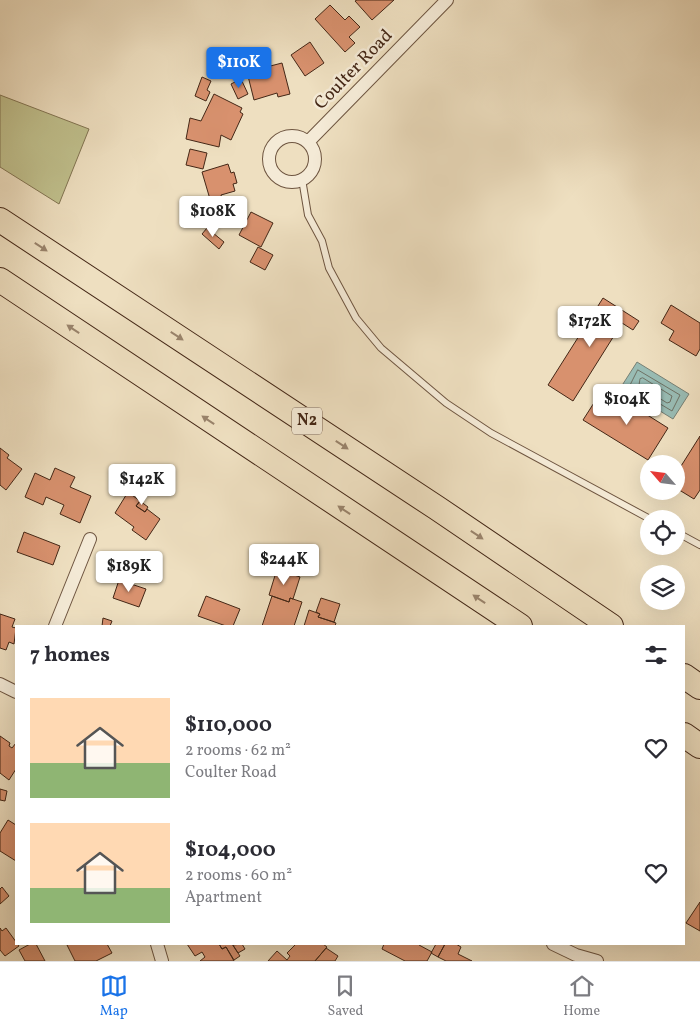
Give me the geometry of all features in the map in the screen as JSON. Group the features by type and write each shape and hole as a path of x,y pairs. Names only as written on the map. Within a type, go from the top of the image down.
{"highway":[{"name":"N2","path":"0,220 429,502 610,625"},
{"path":"0,280 518,625"},
{"path":"685,677 700,687"},
{"path":"685,736 700,746"}],"street":[{"name":"Coulter Road","path":"308,142 446,0"},
{"path":"297,136 308,142 314,153 314,165 307,176 302,179 290,182 278,177 271,167 269,155 274,143 285,137 297,136"},
{"path":"55,625 90,540"},
{"path":"0,684 15,692"},
{"path":"156,945 162,961"},
{"path":"555,945 597,961"}],"lane":[{"path":"302,179 308,215 322,241 329,268 356,318 380,348 446,403 490,433 640,514"},
{"path":"685,537 700,545"}],"green space":[{"path":"0,95 89,129 59,204 0,167"}],"water":[{"path":"637,362 689,394 673,419 621,387"}],"building":[{"path":"394,0 372,20 355,1"},
{"path":"330,5 345,20 349,16 360,27 349,37 355,43 345,52 315,19"},
{"path":"310,42 324,63 305,76 291,55"},
{"path":"282,63 290,94 278,97 277,93 254,100 247,72"},
{"path":"202,77 211,81 207,90 210,92 206,101 195,96"},
{"path":"241,79 248,94 238,99 231,84"},
{"path":"214,94 242,108 240,112 243,114 231,140 221,135 219,147 186,139 190,118 201,121"},
{"path":"190,149 207,153 203,169 186,165"},
{"path":"228,164 231,173 234,172 237,183 233,184 235,191 221,195 223,203 212,206 202,172"},
{"path":"251,212 273,223 261,247 239,235"},
{"path":"207,228 224,242 219,249 202,234"},
{"path":"258,247 273,255 265,270 250,262"},
{"path":"603,298 639,321 633,330 622,323 573,401 548,385"},
{"path":"671,305 700,323 700,349 696,356 669,340 674,331 661,323"},
{"path":"599,395 617,407 622,399 668,428 651,455 640,455 583,420"},
{"path":"700,436 700,490 694,499 685,494 685,460"},
{"path":"0,448 9,455 7,458 22,469 6,490 0,485"},
{"path":"55,468 75,477 70,487 91,496 80,523 60,514 64,505 46,497 43,505 25,497 35,473 50,480"},
{"path":"128,492 140,501 136,506 145,512 147,509 160,519 146,540 132,530 134,527 115,513"},
{"path":"140,501 148,507 145,512 136,506"},
{"path":"24,532 60,546 53,565 17,552"},
{"path":"277,569 300,577 293,599 290,598 289,602 269,595"},
{"path":"119,580 146,589 139,607 113,598"},
{"path":"206,596 240,609 233,625 223,625 198,616"},
{"path":"272,596 289,602 290,598 302,602 294,625 262,625"},
{"path":"321,598 340,604 334,622 318,617 320,614 316,612"},
{"path":"309,610 320,614 318,617 336,623 335,625 304,625"},
{"path":"0,614 15,619 12,627 15,628 15,636 14,644 9,642 6,650 0,648"},
{"path":"103,618 112,621 110,625 102,625"},
{"path":"0,736 10,743 9,746 12,748 15,744 15,771 9,780 0,773"},
{"path":"0,789 7,791 5,801 0,800"},
{"path":"8,820 15,824 15,860 0,851 0,833"},
{"path":"2,887 9,896 0,904 0,889"},
{"path":"700,902 700,931 686,923"},
{"path":"0,928 2,931 6,928 15,940 15,945 19,946 5,956 0,950"},
{"path":"28,945 37,945 45,961 25,961 19,950"},
{"path":"67,945 108,945 112,953 96,961 75,961"},
{"path":"188,945 220,945 222,949 226,947 234,961 200,961 205,957 202,952 195,956"},
{"path":"220,945 233,945 240,956 234,960 226,947 222,949"},
{"path":"233,945 243,945 245,949 238,953"},
{"path":"295,945 324,945 327,947 315,961 268,961 277,951 287,960 290,956 287,953"},
{"path":"384,945 419,945 432,952 427,961 405,961 382,949"},
{"path":"435,945 444,945 438,957 431,953"},
{"path":"444,945 458,945 461,947 458,954 472,961 446,961 438,957"},
{"path":"326,948 338,956 335,961 315,961"}]}
